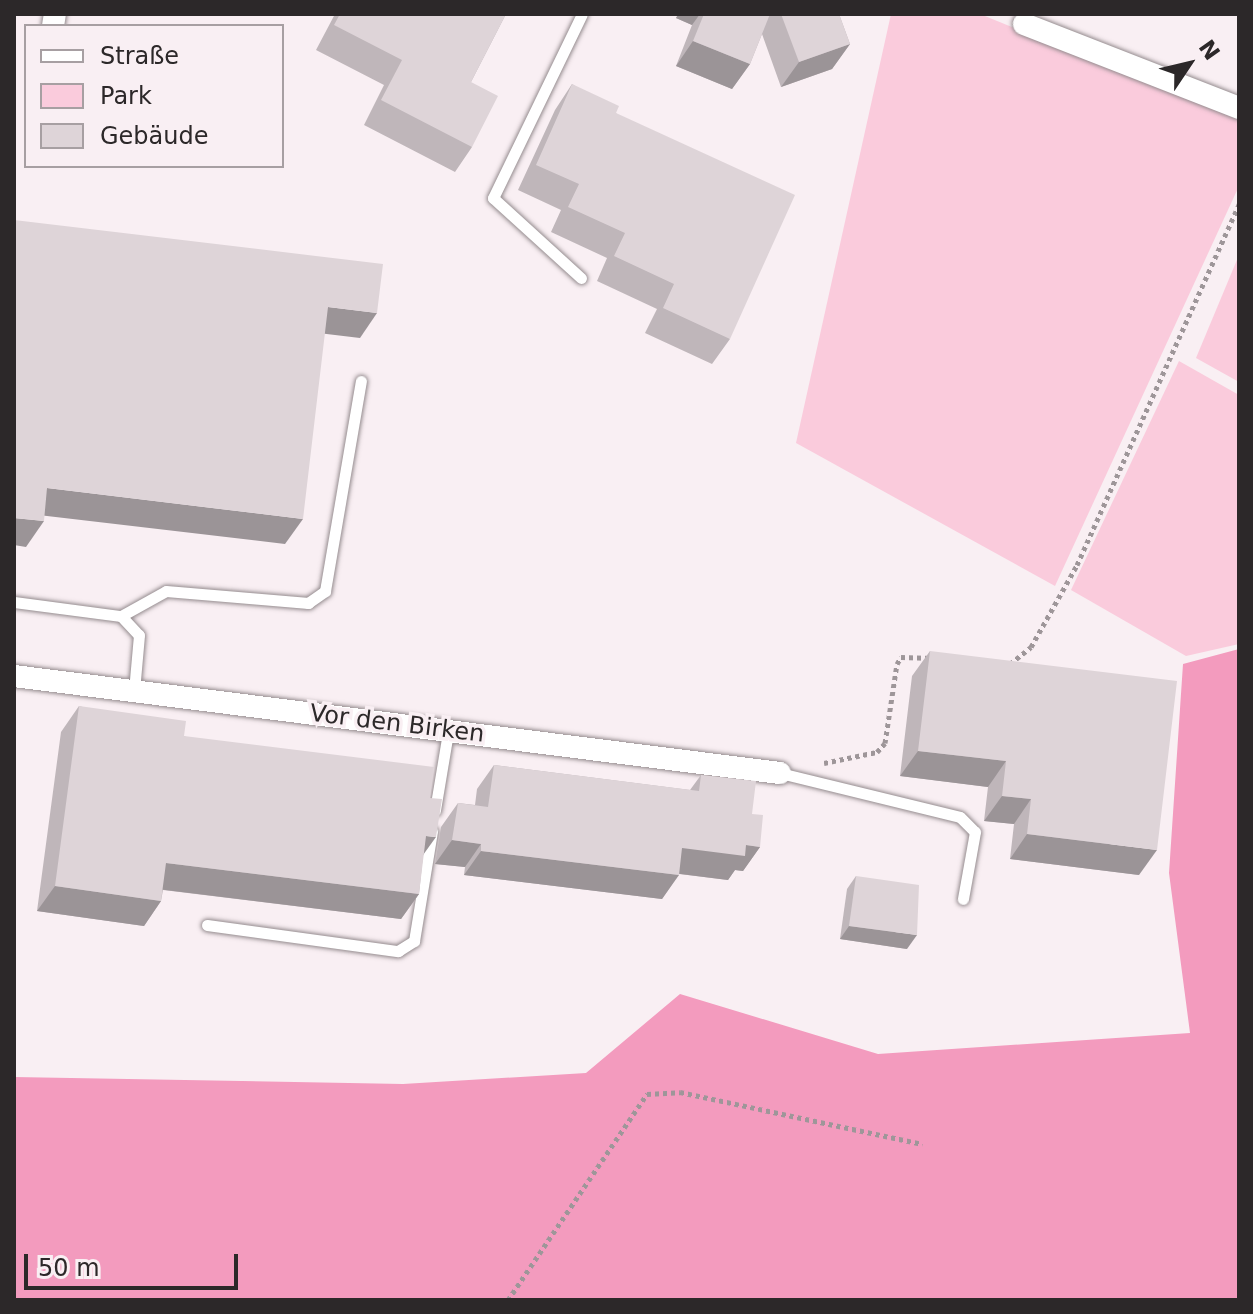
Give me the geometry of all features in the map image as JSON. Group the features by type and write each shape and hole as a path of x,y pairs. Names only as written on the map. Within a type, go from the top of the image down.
{"street":[{"path":"1024,24 1239,108"},
{"name":"Vor den Birken","path":"14,676 780,773"}],"lane":[{"path":"581,278 493,198 582,14"},
{"path":"14,602 121,616 166,591 308,603 325,591 361,381"},
{"path":"121,616 139,635 134,691"},
{"path":"207,925 398,951 414,941 448,732"},
{"path":"780,773 960,817 975,832 963,899"}],"path":[{"path":"995,663 1008,665 1031,647 1077,565 1239,204"},
{"path":"780,773 877,752 885,743 901,657 939,658"},
{"path":"508,1300 647,1094 680,1092 922,1144"}],"green space":[{"path":"891,14 980,14 1239,120 1239,186 1055,586 796,443"},
{"path":"1239,255 1239,382 1196,358"},
{"path":"1179,361 1239,395 1239,644 1186,656 1071,590"}],"shaded area":[{"path":"1239,649 1239,1300 14,1300 14,1077 403,1084 586,1073 680,994 878,1054 1190,1033 1169,873 1183,664"}],"building":[{"path":"340,14 506,14 471,82 498,96 472,147 381,100 402,60 334,25"},
{"path":"704,14 770,14 750,64 693,41"},
{"path":"781,14 839,14 850,44 799,62"},
{"path":"572,84 619,106 616,113 795,195 730,339 663,308 674,284 614,256 625,233 568,207 579,184 536,165"},
{"path":"14,220 383,264 377,313 328,307 303,519 47,488 44,521 14,518"},
{"path":"930,651 1177,681 1157,850 1027,834 1031,799 1002,796 1006,761 918,751"},
{"path":"79,706 186,721 184,736 434,767 430,798 442,799 436,837 426,836 419,894 166,863 161,901 55,886"},
{"path":"494,765 699,791 701,775 756,781 752,814 763,815 760,847 746,845 745,856 682,848 679,875 481,851 481,844 452,840 458,803 488,807"},
{"path":"856,876 919,885 917,935 849,926"}]}
